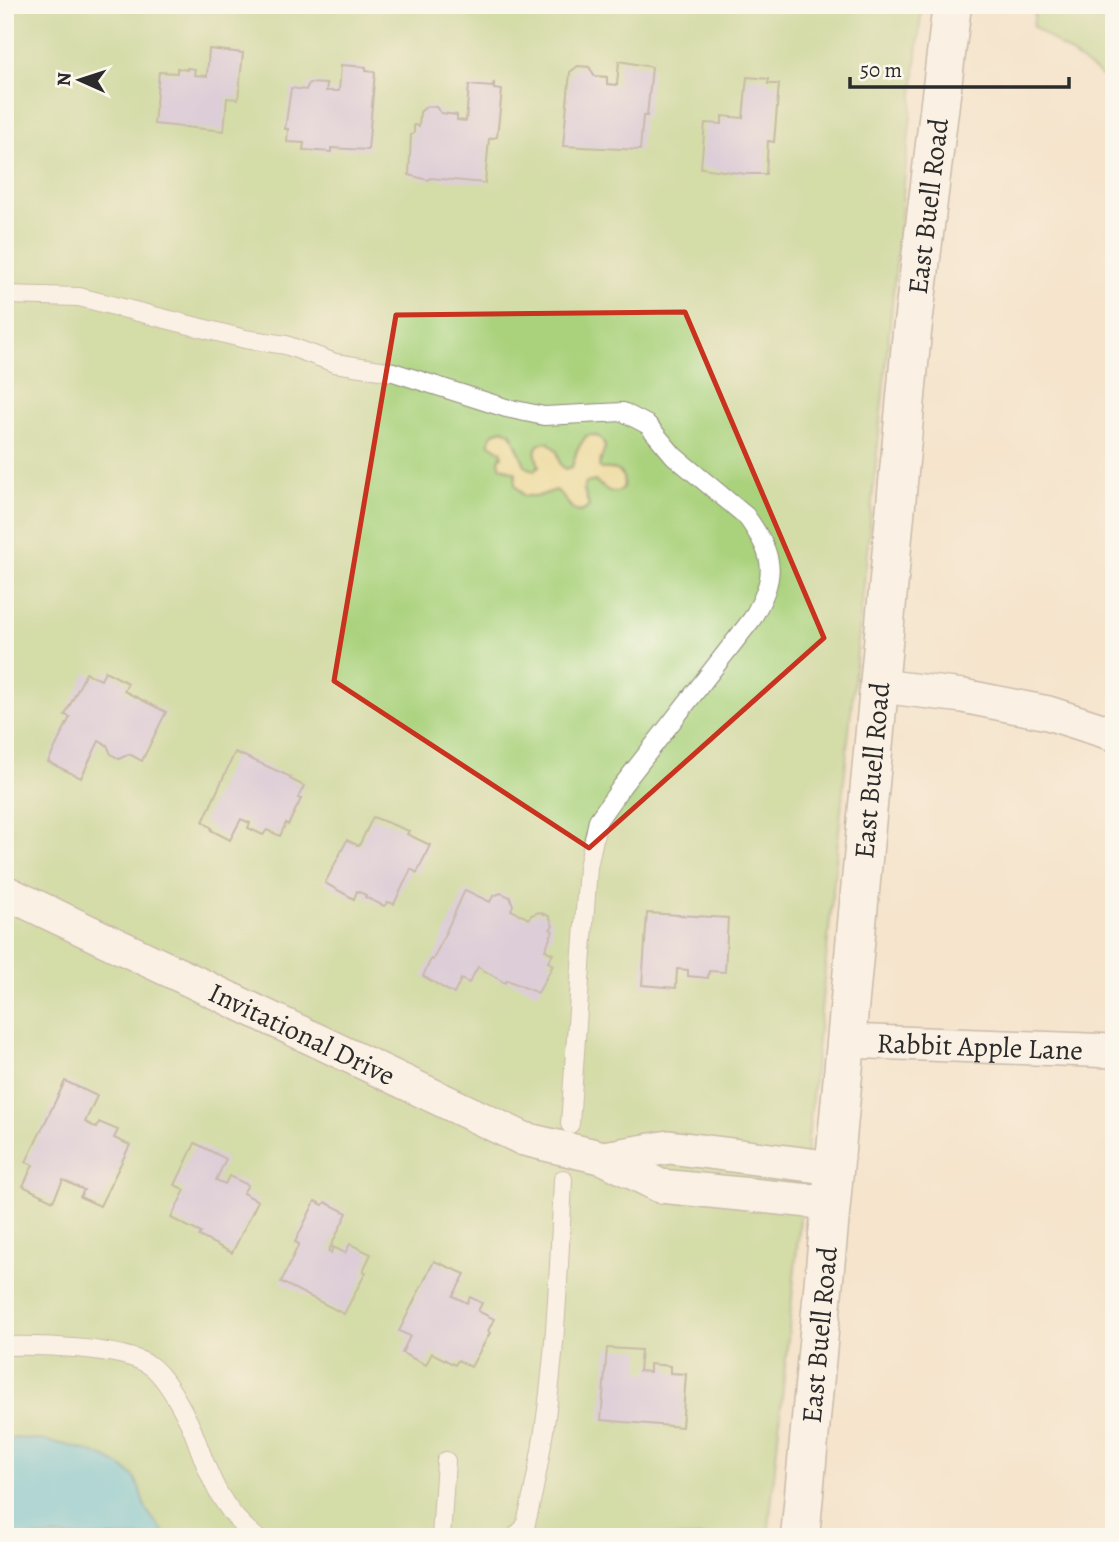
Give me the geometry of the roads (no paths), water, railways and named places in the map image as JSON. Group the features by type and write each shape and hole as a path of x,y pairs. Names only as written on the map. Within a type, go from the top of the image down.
{"street":[{"name":"East Buell Road","path":"800,1537 912,332 952,5"},
{"path":"880,686 963,696 1024,708 1114,734"},
{"name":"Invitational Drive","path":"5,892 524,1139 604,1158 660,1186 832,1186"},
{"name":"Rabbit Apple Lane","path":"845,1041 1114,1051"}],"lane":[{"path":"5,295 79,297 162,320 245,339 286,345 335,363 393,372 506,408 544,416 623,412 648,425 674,456 746,516 753,526 765,546 771,569 765,594 752,619 598,820 588,867 569,1124"},
{"path":"515,1537 524,1527 527,1518 542,1440 558,1305 563,1179"},
{"path":"5,1346 36,1345 79,1349 130,1357 150,1365 192,1429 213,1484 228,1509 257,1537"},
{"path":"441,1537 446,1461"}],"water":[{"path":"16,1438 78,1448 109,1459 122,1467 135,1479 147,1510 168,1537 5,1537 5,1440"}]}
